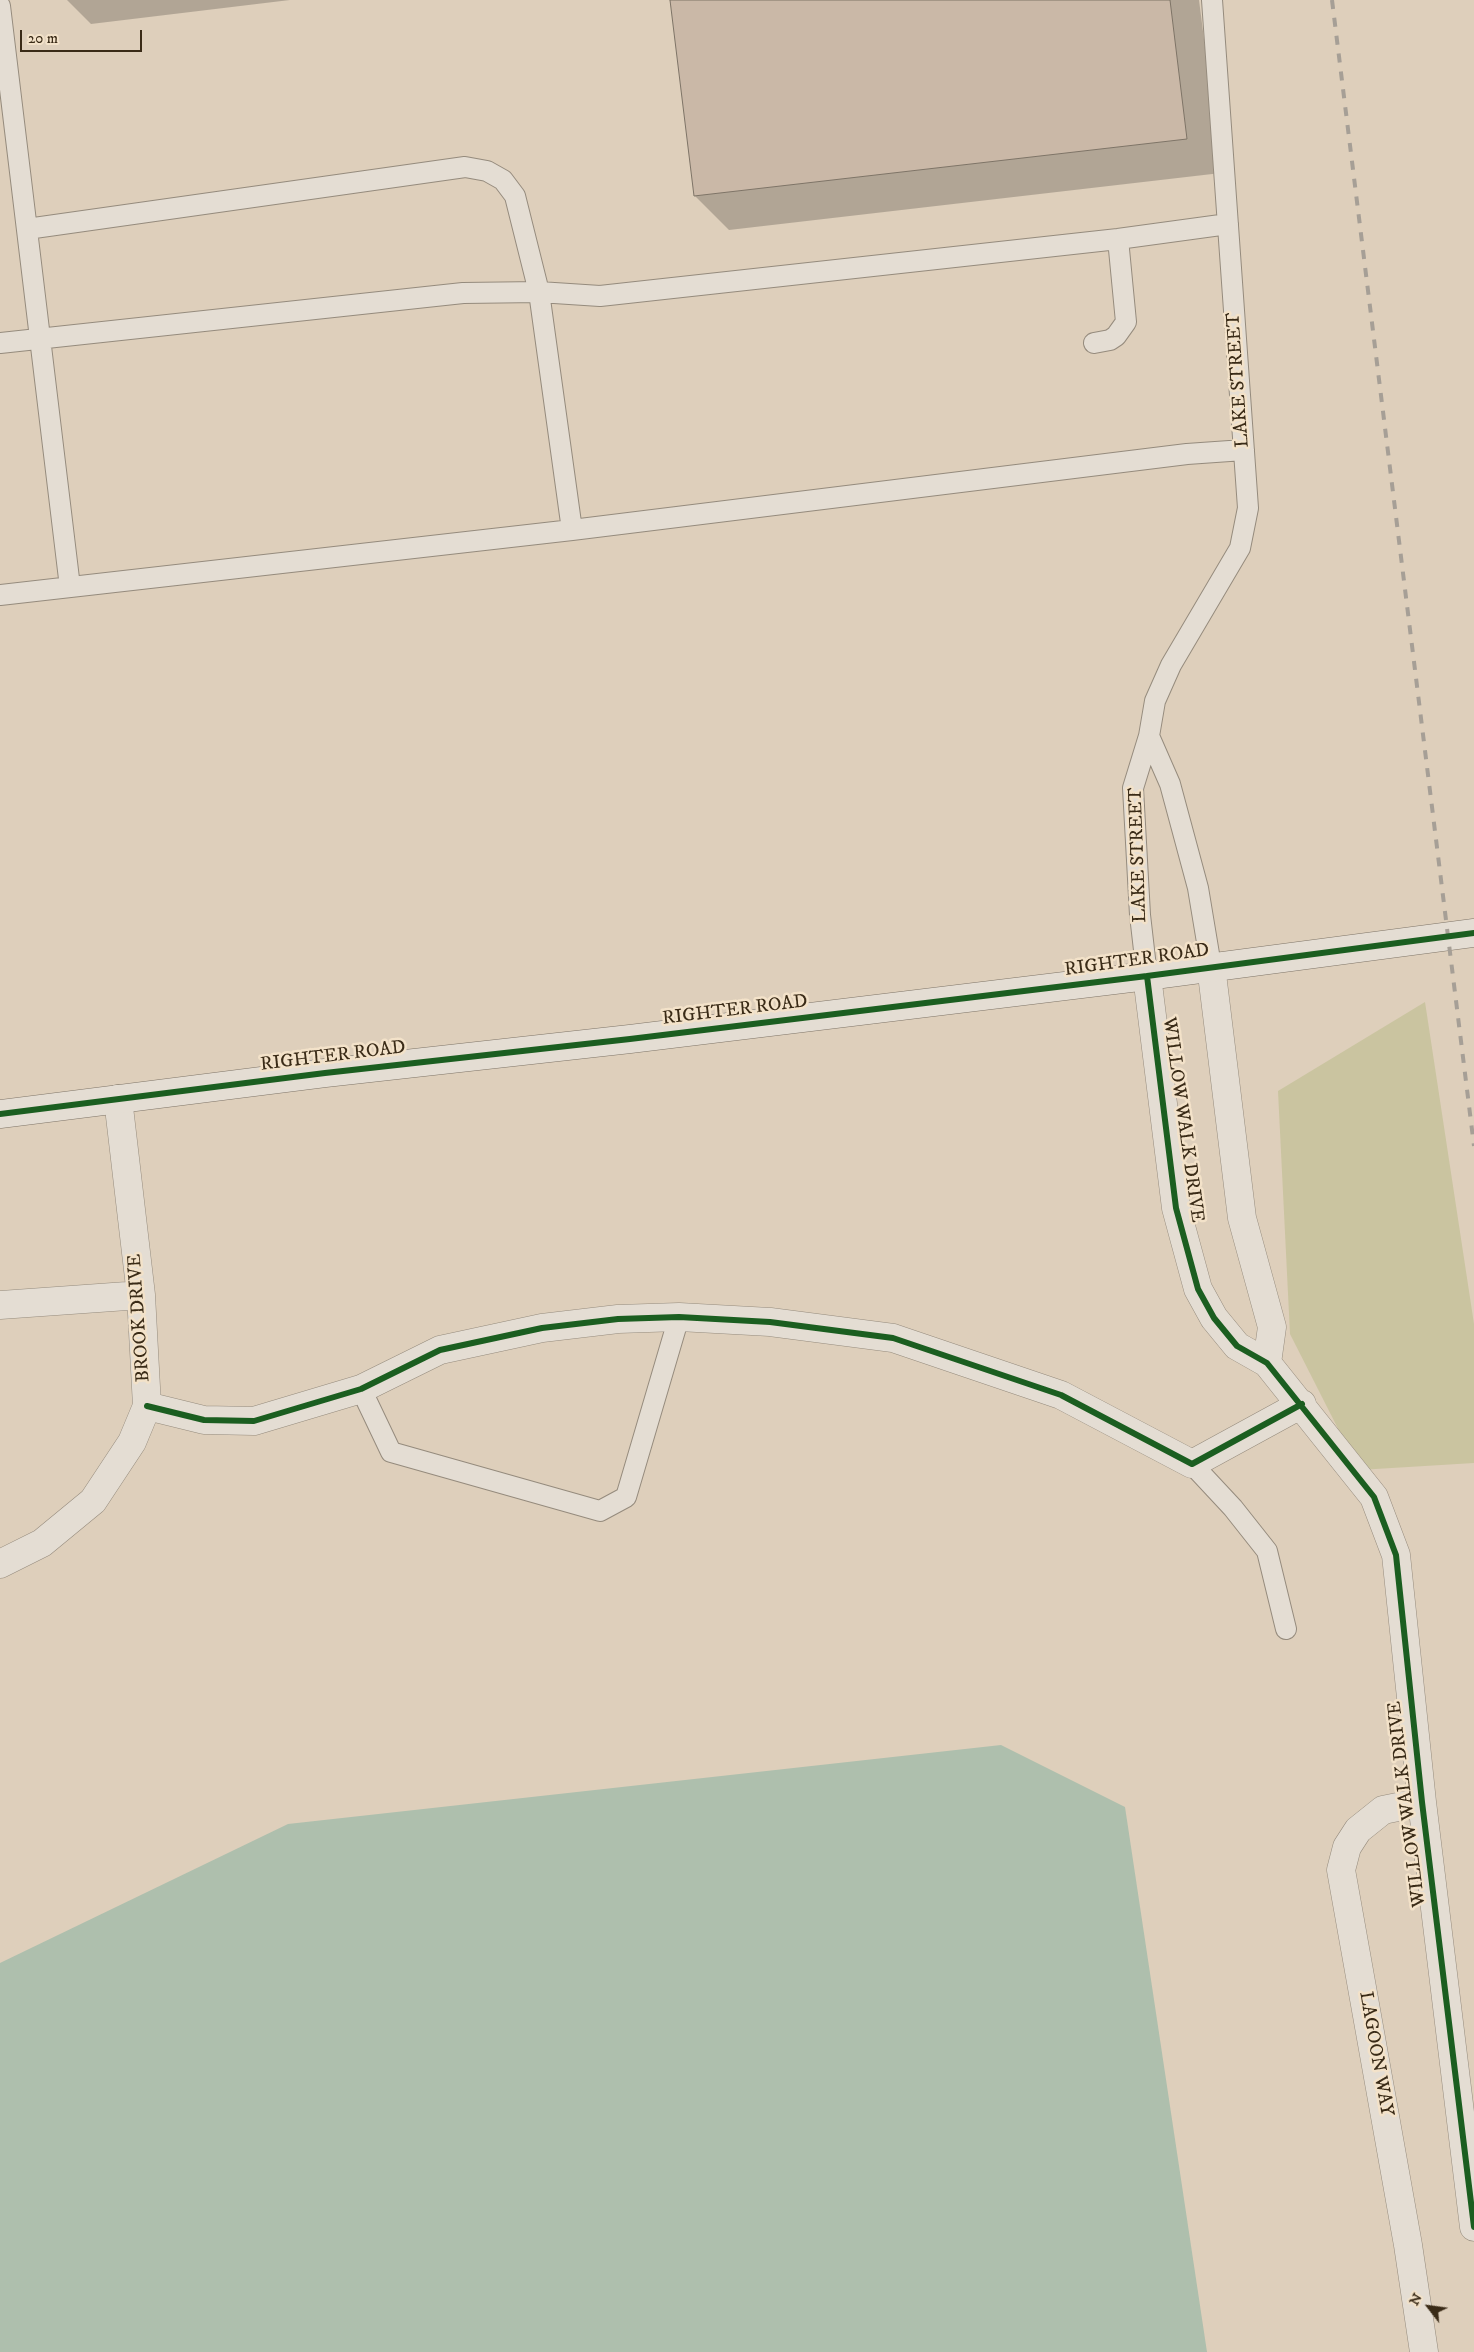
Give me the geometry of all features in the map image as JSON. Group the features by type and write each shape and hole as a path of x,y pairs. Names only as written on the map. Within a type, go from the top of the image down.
{"street":[{"name":"RIGHTER ROAD","path":"0,1114 1147,976 1211,966 1474,933"},
{"path":"1211,966 1242,1218 1272,1327 1266,1363"},
{"name":"WILLOW WALK DRIVE","path":"1147,976 1176,1208 1198,1289 1214,1318 1236,1346 1266,1363 1302,1404 1374,1497 1396,1555 1422,1802 1474,2227"},
{"name":"BROOK DRIVE","path":"0,1564 42,1543 93,1501 132,1442 147,1406 141,1295 118,1099"},
{"path":"0,1305 141,1295"},
{"path":"147,1406 204,1420 254,1421 361,1389 440,1350 542,1328 618,1319 680,1317 770,1322 893,1338 1061,1395 1192,1464 1302,1404"},
{"name":"LAGOON WAY","path":"1422,1802 1383,1810 1358,1830 1347,1847 1341,1870 1408,2245 1424,2352"}],"lane":[{"name":"LAKE STREET","path":"1147,976 1139,905 1132,788 1149,736 1155,701 1170,665 1240,548 1248,508 1212,0"},
{"path":"0,6 70,587"},
{"path":"27,229 465,167 487,171 503,180 515,196 539,292 572,530"},
{"path":"0,343 464,293 539,292 600,296 1118,239 1228,224"},
{"path":"1094,343 1110,340 1116,336 1126,322 1118,239"},
{"path":"0,595 572,530 1178,455 1244,450"},
{"name":"LAKE STREET","path":"1149,736 1170,784 1198,888 1211,966"},
{"path":"361,1389 392,1452 600,1511 626,1497 680,1317"},
{"path":"1192,1464 1233,1508 1267,1551 1286,1629"}],"shaded area":[{"path":"1425,1002 1474,1324 1474,1463 1359,1470 1290,1334 1278,1091"},
{"path":"1001,1745 1125,1807 1207,2352 0,2352 0,1963 288,1824"}],"building":[{"path":"670,0 1170,0 1187,139 694,196"}],"railway":[{"path":"1332,0 1474,1146"}],"cycle path":[{"path":"0,1114 325,1073 630,1039 1147,976 1474,933"},
{"path":"1147,976 1176,1208 1198,1289 1214,1318 1237,1346 1267,1363 1374,1497 1396,1555 1422,1802 1474,2227"},
{"path":"147,1406 204,1420 254,1421 361,1389 440,1350 542,1328 618,1319 679,1317 770,1322 893,1338 1061,1395 1192,1464 1302,1404"}]}
